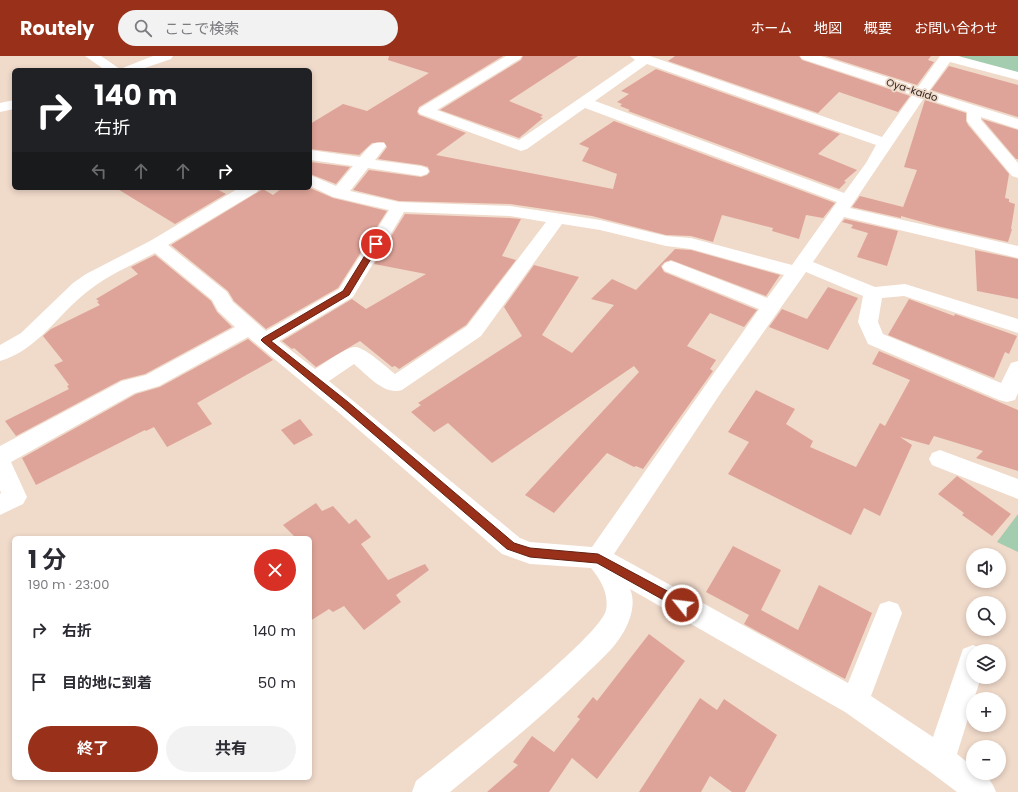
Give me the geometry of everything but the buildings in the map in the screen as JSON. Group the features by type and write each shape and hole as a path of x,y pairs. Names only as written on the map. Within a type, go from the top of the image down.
{"street":[{"path":"92,56 111,68"},
{"path":"146,67 166,56"},
{"path":"515,56 425,112 521,146 584,102 641,57 885,143"},
{"name":"Oya-kaido","path":"814,57 1018,124"},
{"path":"598,558 715,386 800,268 842,206 873,164 885,143 946,57 1018,76"},
{"path":"584,102 842,206 1016,248"},
{"path":"0,108 12,105"},
{"path":"974,110 974,121 1013,162 1018,173"},
{"path":"339,193 378,146"},
{"path":"312,155 421,171"},
{"path":"312,181 339,193 398,207 510,211 600,225 666,242 691,244 800,268 873,294 905,290 1018,326"},
{"path":"0,354 28,338 80,287 93,278 156,245 248,190"},
{"path":"0,457 130,387 152,382 346,293 398,207"},
{"path":"314,380 356,354 395,384 402,380 474,331 557,218"},
{"path":"156,245 220,296 225,306 257,334 345,405 511,546 530,552 598,558 856,702 940,760 981,792"},
{"path":"671,266 772,307"},
{"path":"873,294 868,322 875,339 1007,394 1018,368"},
{"path":"940,459 1018,489"},
{"path":"0,463 15,497 0,505"},
{"path":"427,792 554,686 600,642 614,624 619,610 619,594 608,570 598,558"},
{"path":"856,702 889,613"},
{"path":"940,760 966,680"}],"green space":[{"path":"961,56 1018,56 1018,73 959,58"},
{"path":"1018,514 1018,552 997,542"}],"route":[{"path":"376,244 346,293 266,340 511,546 530,552 598,558 682,605"}]}
